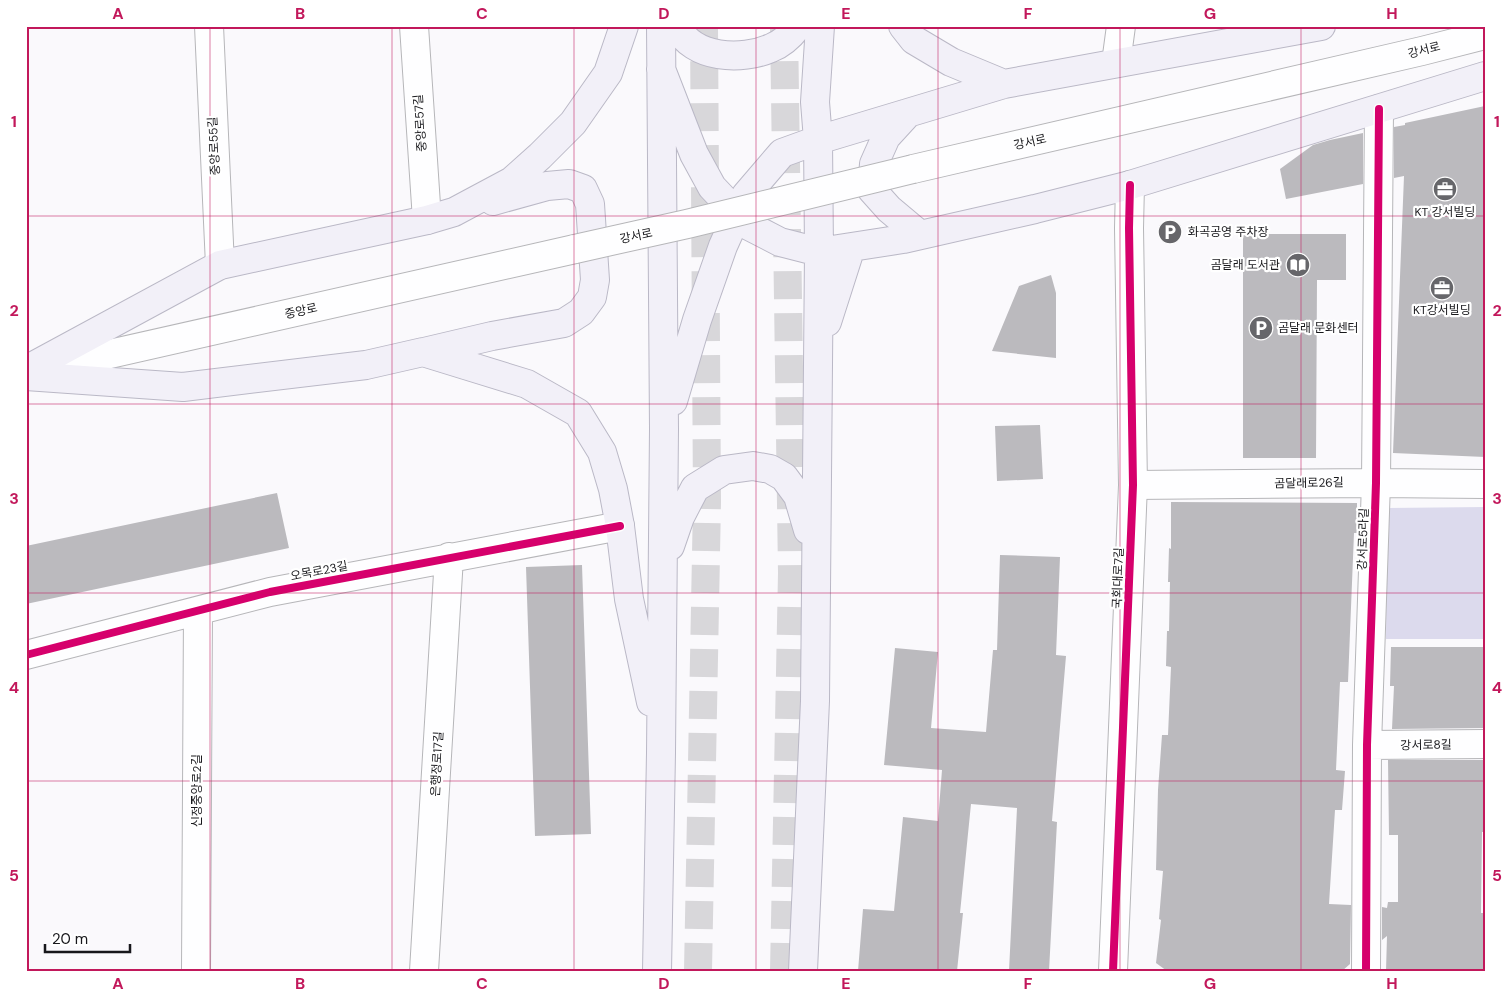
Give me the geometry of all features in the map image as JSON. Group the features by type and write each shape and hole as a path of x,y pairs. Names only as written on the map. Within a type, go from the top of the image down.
{"main road":[{"path":"454,212 512,181 573,123 608,73 624,26"},
{"path":"657,971 664,429 661,26"},
{"path":"677,26 680,32 698,48 727,56 754,54 772,48 791,36 798,26"},
{"path":"803,971 814,700 819,252 818,140 815,102 820,26"},
{"path":"903,26 914,40 951,62 1004,84"},
{"path":"664,429 700,311 723,246 746,195 782,153 818,140 1004,84 1321,26"},
{"path":"661,69 694,154 712,187 749,226 780,242 819,252 920,235 1130,185 1485,76"},
{"path":"908,113 886,137 874,164 872,190 889,209 920,235"},
{"path":"569,184 583,189 590,204 595,280 592,298 581,312 564,323 492,336 366,365 183,387 26,373 220,265 427,220 547,186 569,184"},
{"path":"818,350 851,247"},
{"path":"423,352 527,384 578,413 602,452 613,489 620,526 629,599 661,753"},
{"path":"663,564 680,517 696,488 724,470 753,466 770,469 784,477 798,496 816,558"}],"street":[{"name":"중앙로55길","path":"209,26 220,265"},
{"name":"중앙로57길","path":"414,26 427,220"},
{"path":"1116,62 1121,26"},
{"name":"강서로","path":"575,249 1485,35"},
{"name":"강서로5라길","path":"1366,971 1368,746 1376,483 1379,108"},
{"name":"국회대로7길","path":"1113,971 1133,485 1130,185"},
{"name":"중앙로","path":"26,373 575,249"},
{"name":"곰달래로26길","path":"1133,485 1485,484"},
{"name":"오목로23길","path":"26,655 270,592 620,526"},
{"name":"은행정로17길","path":"424,971 449,557"},
{"name":"신정중앙로2길","path":"196,971 198,611"},
{"name":"강서로8길","path":"1368,746 1485,744"}],"shaded area":[{"path":"1485,507 1485,639 1386,639 1387,508"}],"building":[{"name":"KT강서빌딩","path":"1485,106 1485,457 1393,453 1404,176 1394,178 1394,127"},
{"path":"1363,133 1363,184 1286,199 1280,169 1313,145"},
{"path":"1243,234 1346,234 1346,280 1317,280 1316,458 1243,458"},
{"path":"1051,275 1056,293 1056,358 992,351 1019,286"},
{"path":"1040,425 1043,479 997,481 995,426"},
{"path":"277,493 289,548 26,604 26,546"},
{"path":"1171,502 1357,503 1357,533 1354,533 1348,682 1340,682 1336,770 1345,771 1342,810 1335,810 1329,904 1351,905 1350,964 1342,971 1167,971 1156,963 1161,920 1159,919 1163,871 1156,870 1158,790 1162,735 1168,735 1171,667 1166,666 1167,631 1169,631 1170,582 1168,582 1169,548 1171,549"},
{"path":"1000,555 1060,557 1056,655 1066,656 1052,821 1057,822 1049,971 1009,971 1017,808 971,804 960,913 963,913 957,971 858,971 863,909 894,911 903,817 938,821 942,770 884,765 895,648 938,652 931,728 986,732 993,650 997,650"},
{"path":"582,565 591,834 535,836 526,567"},
{"path":"1391,647 1485,647 1485,728 1392,729 1394,686 1390,686"},
{"path":"1388,760 1485,760 1485,832 1482,832 1481,913 1485,913 1485,971 1386,971 1387,936 1382,940 1382,907 1387,908 1388,902 1398,902 1398,835 1389,835"}],"tunnel":[{"path":"698,971 707,502 704,26"},
{"path":"784,26 792,573 784,971"}],"cycle path":[{"path":"1366,971 1367,745 1376,483 1379,109"},
{"path":"1113,971 1133,485 1130,185"},
{"path":"26,655 270,592 620,526"}],"place":[{"name":"KT 강서빌딩","path":"1445,189"},
{"name":"화곡공영 주차장","path":"1170,232"},
{"name":"곰달래 도서관","path":"1298,265"},
{"name":"KT강서빌딩","path":"1442,288"},
{"name":"곰달래 문화센터","path":"1261,328"}]}
